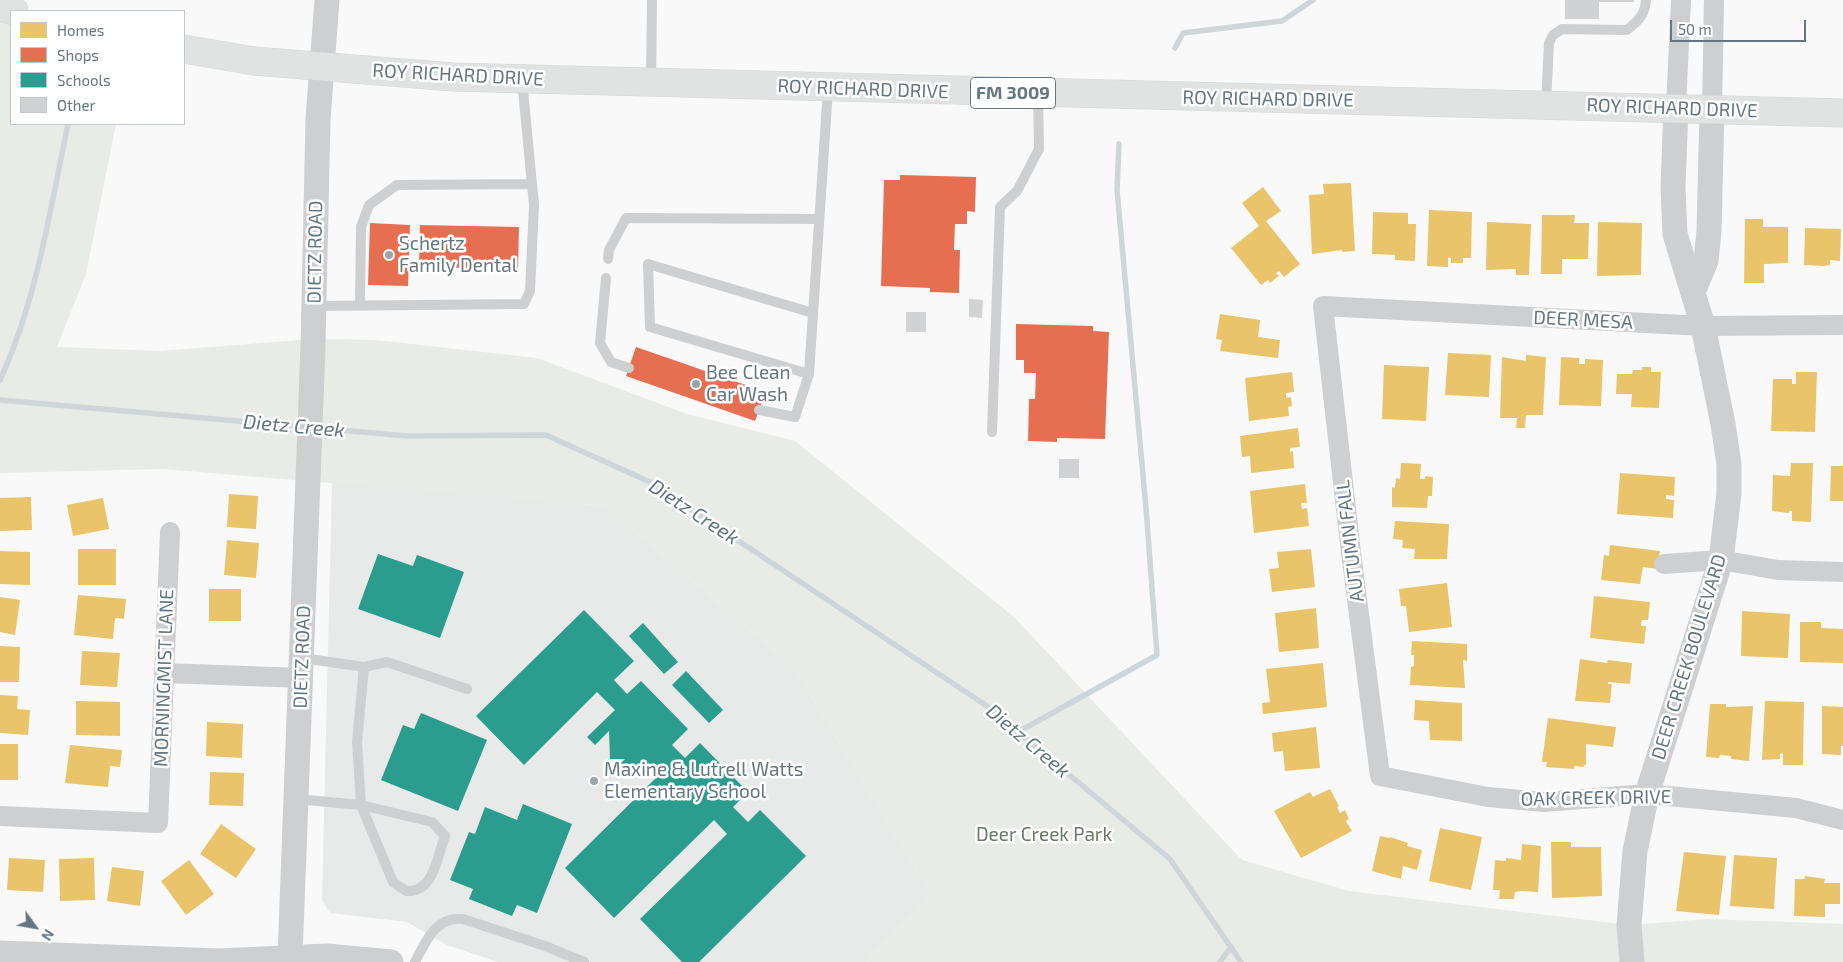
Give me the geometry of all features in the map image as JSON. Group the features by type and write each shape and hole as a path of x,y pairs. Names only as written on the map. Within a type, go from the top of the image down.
{"main road":[{"name":"ROY RICHARD DRIVE","path":"185,49 254,61 453,77 1676,108 1843,114"}],"street":[{"name":"DIETZ ROAD","path":"290,957 313,346 318,119 324,66 327,0"},
{"path":"1676,108 1681,0"},
{"path":"1693,292 1706,261 1708,238 1714,0"},
{"name":"DEER CREEK BOULEVARD","path":"1632,962 1629,925 1635,851 1647,794 1721,560 1729,493 1729,464 1703,326 1675,234 1673,188 1676,108"},
{"name":"DEER MESA","path":"1323,306 1703,326 1843,325"},
{"name":"AUTUMN FALL","path":"1323,306 1351,553 1380,776"},
{"name":"MORNINGMIST LANE","path":"0,816 158,823 170,532"},
{"path":"1664,564 1721,560 1778,570 1843,572"},
{"path":"164,673 301,668"},
{"name":"OAK CREEK DRIVE","path":"1380,776 1488,797 1544,802 1647,794 1796,808 1843,820"},
{"path":"0,953 219,961 327,956 392,962"}],"lane":[{"path":"652,0 652,83"},
{"path":"1546,105 1548,43 1553,35 1562,29 1627,30 1642,18 1646,10 1646,0"},
{"path":"314,306 524,304 530,291 534,205 522,79"},
{"path":"759,410 795,418 809,374 828,88"},
{"path":"992,432 1000,207 1017,191 1039,149 1038,93"},
{"path":"360,305 361,228 369,205 397,185 531,184"},
{"path":"608,258 609,250 626,218 819,219"},
{"path":"809,374 650,327 648,264 813,313"},
{"path":"606,278 600,343 611,362 629,368"},
{"path":"301,668 364,667 387,662 467,689"},
{"path":"296,799 361,805 432,822 440,829 444,836 428,883 414,891 406,891 393,882 361,805 357,742 364,667"},
{"path":"415,962 428,937 440,924 453,918 463,919 545,946 584,962"}],"shaded area":[{"name":"Maxine & Lutrell Watts Elementary School","path":"332,482 605,506 794,668 931,894 866,962 498,962 447,945 407,922 330,913 322,900"}],"green space":[{"name":"Deer Creek Park","path":"0,7 10,11 10,125 116,125 86,274 57,347 160,351 313,339 376,340 537,358 687,414 795,441 1014,617 1242,860 1349,891 1629,925 1708,919 1843,924 1843,962 866,962 931,894 794,668 605,506 163,469 0,473"}],"building: Homes":[{"path":"1351,183 1355,251 1342,252 1342,250 1312,254 1309,195 1324,194 1323,184"},
{"path":"1263,187 1281,211 1266,221 1300,264 1284,277 1279,271 1276,273 1279,276 1270,283 1268,280 1261,285 1231,248 1259,226 1242,203"},
{"path":"1429,210 1472,212 1471,258 1463,258 1463,263 1451,263 1451,258 1448,258 1448,267 1427,266"},
{"path":"1373,212 1408,213 1408,224 1416,224 1415,261 1395,260 1395,255 1372,254"},
{"path":"1542,215 1575,215 1574,223 1589,223 1588,259 1562,259 1562,274 1541,274"},
{"path":"1745,219 1763,219 1763,227 1788,227 1788,263 1764,264 1764,283 1744,283"},
{"path":"1487,222 1531,224 1529,275 1516,275 1516,269 1486,270"},
{"path":"1598,222 1642,223 1641,275 1597,276"},
{"path":"1805,228 1841,229 1840,261 1830,260 1830,265 1824,266 1804,265"},
{"path":"1220,314 1260,320 1258,337 1280,340 1278,358 1220,351 1222,340 1216,339"},
{"path":"1448,353 1491,355 1489,397 1445,395"},
{"path":"1526,355 1546,357 1543,415 1526,415 1525,428 1516,428 1517,418 1500,418 1502,357 1526,361"},
{"path":"1561,357 1579,358 1579,364 1585,364 1585,359 1603,360 1601,406 1559,405"},
{"path":"1384,365 1429,367 1426,421 1382,419"},
{"path":"1642,367 1651,367 1651,372 1661,372 1659,408 1631,407 1632,394 1616,394 1617,374 1632,374 1633,370 1642,370"},
{"path":"1292,372 1294,392 1286,393 1286,398 1291,397 1292,406 1288,407 1289,416 1249,421 1245,378"},
{"path":"1796,372 1817,372 1815,432 1771,431 1773,379 1792,379 1792,384 1796,384"},
{"path":"1298,428 1300,447 1290,448 1290,452 1293,451 1294,468 1251,473 1250,456 1242,457 1240,436"},
{"path":"1401,463 1421,464 1420,479 1425,479 1425,476 1433,477 1432,496 1428,496 1427,508 1392,507 1392,487 1395,488 1396,478 1400,479"},
{"path":"1791,463 1813,463 1811,522 1792,521 1792,511 1789,511 1789,513 1772,511 1773,475 1790,476"},
{"path":"1831,466 1843,466 1843,501 1830,501"},
{"path":"1620,473 1675,477 1674,496 1666,495 1666,499 1674,500 1673,518 1617,514"},
{"path":"1305,484 1307,503 1301,503 1302,509 1307,508 1309,526 1254,533 1250,491"},
{"path":"229,494 258,496 256,529 227,527"},
{"path":"31,497 32,530 0,531 0,498"},
{"path":"103,498 109,529 73,536 67,505"},
{"path":"1395,521 1449,524 1447,559 1414,559 1415,549 1402,548 1403,540 1393,539"},
{"path":"227,540 259,543 256,578 224,575"},
{"path":"1610,545 1660,551 1657,569 1643,567 1640,584 1601,580 1604,555 1609,556"},
{"path":"78,549 116,549 116,585 78,585"},
{"path":"1311,549 1315,587 1272,592 1269,569 1279,568 1277,552"},
{"path":"0,551 30,552 30,585 0,584"},
{"path":"1447,583 1452,627 1409,632 1406,606 1401,606 1399,589"},
{"path":"209,589 241,589 241,621 209,621"},
{"path":"78,595 126,599 124,619 115,618 113,639 74,635"},
{"path":"1594,596 1650,602 1648,620 1642,620 1641,626 1646,626 1644,644 1590,638"},
{"path":"0,597 20,600 15,635 0,632"},
{"path":"1316,608 1319,648 1279,652 1275,613"},
{"path":"1742,611 1790,614 1788,658 1741,656"},
{"path":"1800,622 1821,622 1821,628 1843,629 1843,663 1800,662"},
{"path":"1412,641 1467,644 1467,661 1463,660 1465,688 1410,685 1411,667 1414,666 1414,655 1411,655"},
{"path":"0,646 20,647 19,682 0,682"},
{"path":"82,651 120,653 117,687 80,685"},
{"path":"1580,659 1607,663 1608,660 1632,663 1630,684 1608,682 1608,684 1612,684 1610,703 1575,701"},
{"path":"1323,663 1327,707 1263,714 1262,703 1270,702 1266,669"},
{"path":"0,695 18,696 17,709 30,710 28,735 0,733"},
{"path":"1415,700 1462,703 1462,741 1430,740 1429,721 1414,720"},
{"path":"76,701 120,702 120,736 76,735"},
{"path":"1765,701 1804,702 1803,765 1783,765 1783,753 1780,754 1780,759 1762,760"},
{"path":"1710,704 1726,704 1726,707 1753,706 1749,761 1731,759 1731,756 1720,755 1719,758 1706,757"},
{"path":"1822,706 1843,707 1843,746 1841,746 1841,755 1822,754"},
{"path":"1548,718 1616,727 1613,747 1586,744 1586,764 1583,767 1574,766 1574,769 1546,767 1547,762 1542,762"},
{"path":"207,722 243,724 242,758 206,756"},
{"path":"1316,727 1320,768 1285,771 1283,751 1274,752 1272,733"},
{"path":"0,744 18,744 18,780 0,780"},
{"path":"70,745 122,750 120,767 110,766 108,787 65,783"},
{"path":"210,772 244,773 243,806 209,805"},
{"path":"1330,789 1339,806 1337,807 1340,813 1345,810 1349,819 1346,821 1352,831 1301,858 1274,811 1310,792 1313,797"},
{"path":"221,824 256,849 236,878 200,854"},
{"path":"1440,828 1482,837 1471,890 1429,881"},
{"path":"1380,836 1408,843 1407,846 1422,850 1417,870 1403,866 1401,879 1372,871"},
{"path":"1551,842 1571,842 1571,847 1601,847 1602,896 1552,898"},
{"path":"1522,844 1541,846 1538,892 1515,892 1514,899 1499,899 1500,890 1493,890 1495,860 1506,861 1506,858 1521,860"},
{"path":"1684,852 1726,856 1719,915 1676,911"},
{"path":"1734,855 1777,858 1774,909 1730,906"},
{"path":"9,858 45,860 43,892 7,890"},
{"path":"94,858 95,900 60,901 59,859"},
{"path":"189,860 214,894 186,915 161,881"},
{"path":"112,867 144,871 140,906 107,901"},
{"path":"1805,876 1825,879 1824,883 1840,883 1840,904 1825,904 1825,917 1794,916 1795,879 1805,879"}],"building: Shops":[{"path":"900,175 976,177 975,212 967,211 967,224 955,224 954,250 960,250 959,293 930,292 930,288 881,286 884,180 900,180"},
{"name":"Schertz Family Dental","path":"370,223 410,225 408,286 368,285"},
{"path":"420,225 519,227 518,269 419,267"},
{"path":"1016,324 1093,326 1093,331 1109,332 1105,439 1057,438 1057,442 1028,441 1029,399 1035,399 1036,373 1024,373 1024,360 1016,360"},
{"name":"Bee Clean Car Wash","path":"636,347 766,392 755,421 626,376"}],"building: Schools":[{"path":"378,554 413,566 417,555 464,572 440,638 358,609"},
{"path":"584,610 634,661 614,680 627,694 641,681 688,729 672,745 685,758 700,743 748,792 733,807 748,822 760,810 806,856 699,962 682,962 640,919 727,834 714,820 614,918 565,868 667,767 618,766 625,759 610,759 609,731 595,745 587,737 615,710 597,692 524,765 476,716"},
{"path":"643,623 678,662 664,674 629,636"},
{"path":"686,671 723,710 709,723 672,685"},
{"path":"421,713 487,740 458,811 381,780 403,725 414,729"},
{"path":"523,804 572,824 537,913 517,905 512,916 469,899 473,889 450,880 469,832 475,834 485,807 517,820"}],"building: Other":[{"path":"1565,0 1634,0 1634,2 1599,2 1599,19 1565,19"},
{"path":"969,299 983,300 982,318 969,317"},
{"path":"906,312 926,312 926,332 906,332"},
{"path":"1059,459 1079,459 1079,478 1059,478"}],"waterway":[{"path":"1175,48 1183,33 1282,21 1313,0"},
{"path":"0,380 13,350 33,287 68,125"},
{"path":"1018,732 1157,655 1146,508 1117,190 1119,144"},
{"name":"Dietz Creek","path":"0,400 305,427"},
{"name":"Dietz Creek","path":"316,428 407,436 546,435 650,482 987,706 1170,859 1241,962"},
{"path":"1220,962 1231,947"}],"place":[{"name":"Schertz Family Dental","path":"389,255"},
{"name":"Bee Clean Car Wash","path":"696,384"},
{"name":"Maxine & Lutrell Watts Elementary School","path":"594,781"}]}
